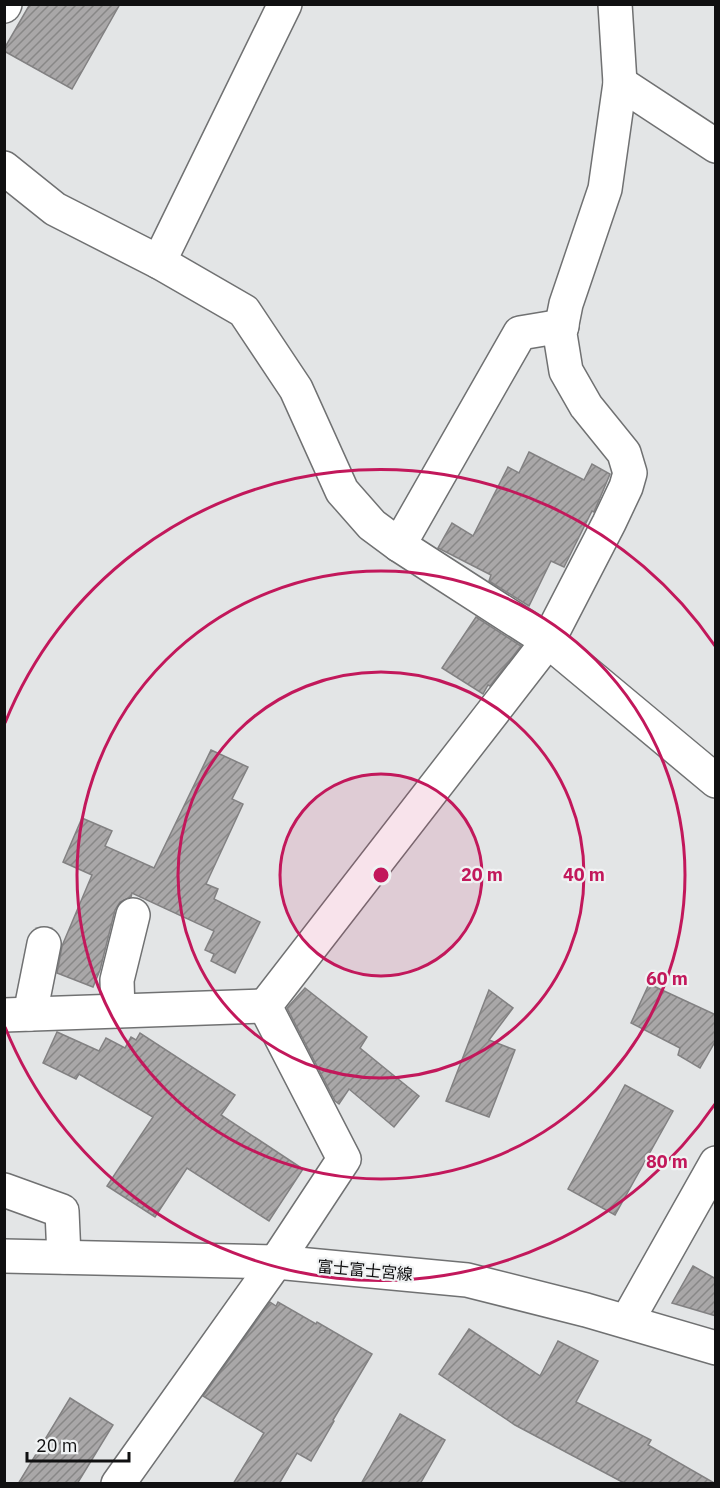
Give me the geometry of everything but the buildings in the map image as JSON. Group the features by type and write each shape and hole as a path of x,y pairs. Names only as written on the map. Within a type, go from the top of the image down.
{"street":[{"path":"159,262 285,4"},
{"path":"265,1006 548,641 626,487 630,473 624,453 586,406 566,371 560,334 569,293 605,189 620,82 615,4"},
{"path":"620,82 716,146"},
{"path":"4,168 55,208 159,262 244,311 296,388 342,491 372,525 548,641 716,781"},
{"path":"399,544 520,333 562,326"},
{"path":"118,1011 117,980 133,915"},
{"path":"44,944 17,1015 265,1006"},
{"path":"117,1484 276,1262 344,1160 265,1006"},
{"path":"627,1322 716,1163"},
{"path":"4,1190 62,1211 64,1257"},
{"name":"富士富士宮線","path":"4,1256 276,1262 467,1280 586,1310 716,1348"}]}
